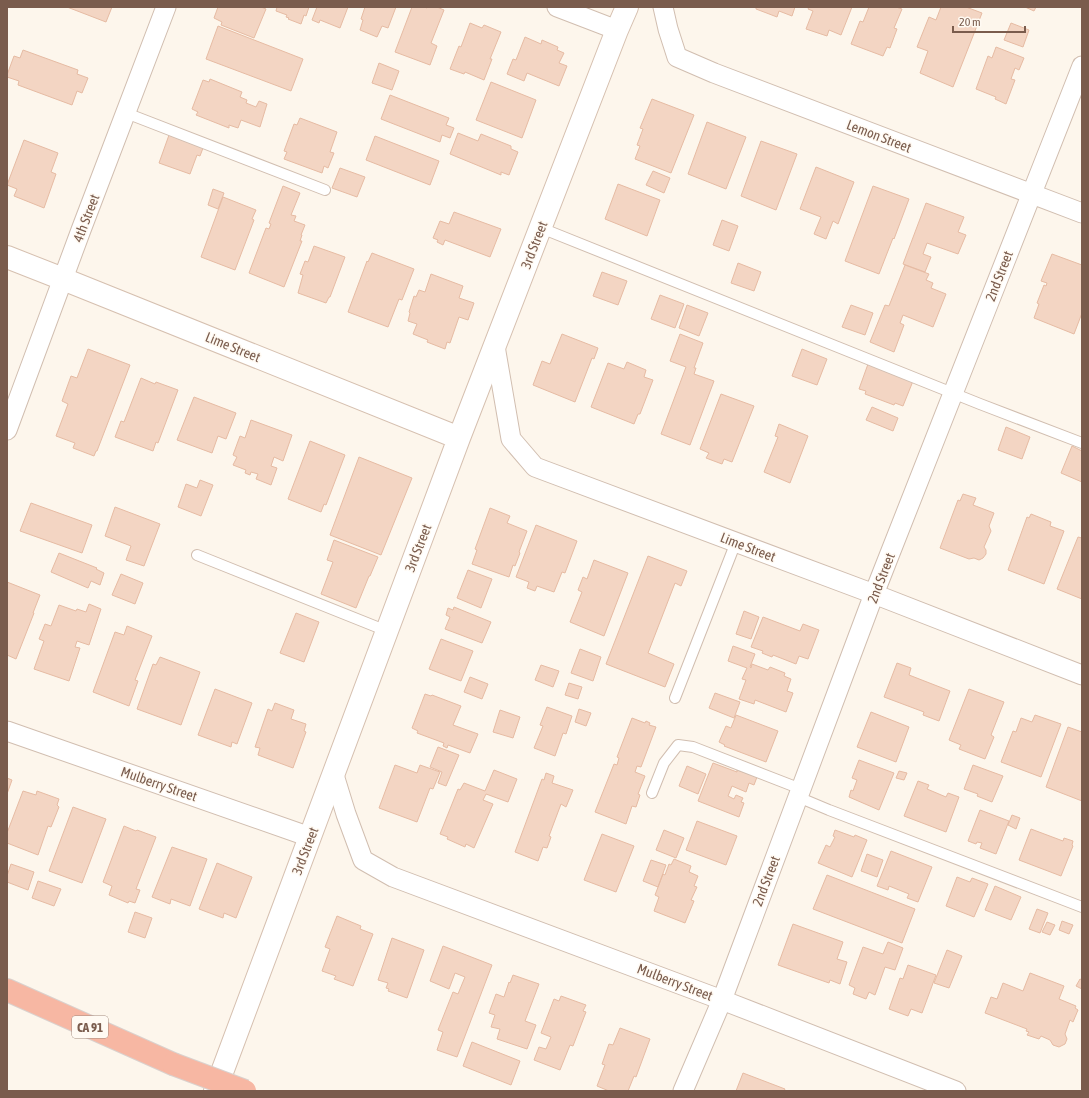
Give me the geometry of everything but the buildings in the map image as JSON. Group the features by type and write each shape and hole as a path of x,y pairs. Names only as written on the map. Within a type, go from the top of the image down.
{"highway":[{"name":"CA 91","path":"7,990 173,1064 245,1091"}],"main road":[{"name":"3rd Street","path":"215,1091 459,438 627,7"},
{"name":"Lime Street","path":"7,257 459,438"}],"street":[{"name":"4th Street","path":"7,430 166,7"},
{"path":"557,7 617,30"},
{"name":"Lemon Street","path":"663,7 677,57 714,73 1082,213"},
{"name":"2nd Street","path":"683,1091 722,1000 874,594 1082,66"},
{"name":"Lime Street","path":"495,346 511,439 535,467 874,594 1082,675"},
{"name":"Mulberry Street","path":"7,731 310,837"},
{"name":"Mulberry Street","path":"334,775 346,814 363,860 393,877 722,1000 956,1091"}],"lane":[{"path":"126,113 324,190"},
{"path":"541,228 1082,443"},
{"path":"675,698 736,542"},
{"path":"197,555 387,631"},
{"path":"652,793 664,764 678,745 693,747 800,793 829,810 1082,906"}]}
